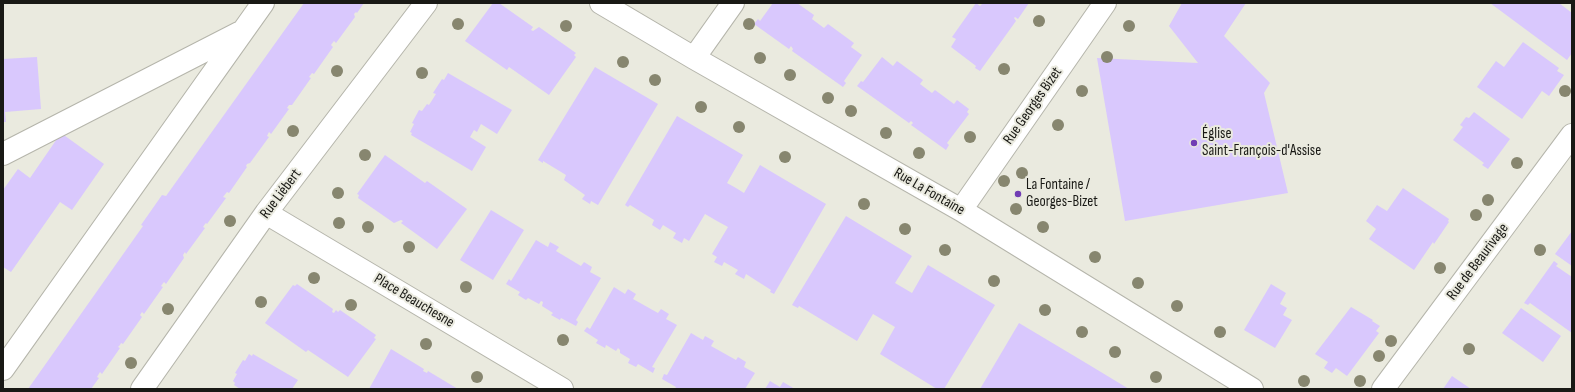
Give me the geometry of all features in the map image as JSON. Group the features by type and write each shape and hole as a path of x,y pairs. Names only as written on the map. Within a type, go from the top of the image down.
{"street":[{"path":"3,369 263,3"},
{"name":"Rue Liébert","path":"142,389 266,213 426,3"},
{"name":"Rue La Fontaine","path":"601,3 694,58 961,210 1252,389"},
{"path":"694,58 733,3"},
{"name":"Rue Georges Bizet","path":"961,210 1105,3"},
{"path":"3,154 242,31"},
{"name":"Rue de Beaurivage","path":"1383,389 1572,135"},
{"name":"Place Beauchesne","path":"266,213 562,389"}],"building":[{"path":"304,3 364,3 357,13 356,12 354,14 355,17 336,43 334,41 331,45 333,47 314,74 312,73 309,77 311,78 292,105 289,105 287,108 289,109 271,134 269,132 267,136 269,137 250,163 247,164 247,167 229,193 227,192 223,197 226,198 207,224 205,224 203,227 205,228 186,254 185,252 183,255 184,258 166,284 164,282 161,286 163,287 144,314 142,312 140,315 142,317 123,344 121,343 118,347 120,348 102,374 100,372 97,377 99,378 91,389 28,389 143,226 141,225 162,195 166,196"},
{"path":"493,3 499,3 533,27 531,30 533,31 539,27 576,53 574,55 576,57 549,95 509,67 507,70 465,41"},
{"path":"773,3 797,3 814,15 812,19 824,28 828,24 854,43 851,47 862,55 844,81 846,83 843,87 792,51 793,49 791,46 789,49 754,24 758,19 760,21"},
{"path":"976,3 980,6 983,3 1029,3 1018,19 1015,17 1014,18 1016,21 980,71 975,68 976,66 951,47 956,39 952,37"},
{"name":"Église Saint-François-d'Assise","path":"1182,3 1246,3 1224,36 1270,83 1264,93 1288,193 1125,221 1097,58 1198,63 1169,26"},
{"path":"1490,3 1559,3 1572,13 1572,53 1567,60"},
{"path":"1523,42 1559,68 1557,71 1564,75 1549,96 1542,91 1522,119 1477,87 1496,61 1504,67"},
{"path":"37,57 41,109 5,112 6,122 3,122 3,59"},
{"path":"882,57 893,66 897,61 923,80 920,84 932,93 935,90 954,104 957,100 969,109 967,112 969,114 947,143 949,145 946,150 911,125 913,123 911,121 909,123 857,86 861,81 863,82"},
{"path":"595,67 658,104 598,205 591,201 590,204 582,199 585,195 564,180 566,175 543,161 543,163 538,160"},
{"path":"448,73 512,110 497,134 481,124 477,132 474,130 470,137 486,147 472,171 411,135 412,133 410,132 414,124 412,123 419,110 422,111 427,104 429,105 436,94 433,93"},
{"path":"1474,112 1510,139 1488,169 1482,165 1484,163 1453,140 1463,127 1460,125 1466,117 1469,118"},
{"path":"677,116 743,155 727,183 744,193 760,165 826,204 774,294 770,292 771,290 746,274 744,279 735,274 738,270 724,262 722,266 714,262 717,257 712,254 728,227 705,214 689,241 684,238 682,243 673,238 676,233 663,225 660,230 652,225 654,220 630,205 628,207 625,205"},
{"path":"61,133 104,164 72,210 60,202 11,272 3,267 3,190 18,169 30,178"},
{"path":"385,155 425,183 427,181 467,209 437,249 401,223 403,221 401,220 394,223 358,198 359,195 357,194"},
{"path":"1403,188 1449,219 1449,222 1434,244 1433,242 1414,270 1369,239 1376,229 1366,221 1377,205 1387,211"},
{"path":"491,210 524,230 493,280 460,260"},
{"path":"846,216 912,256 895,283 912,293 928,265 995,305 944,389 937,389 880,354 895,327 873,314 857,341 799,306 798,308 792,305"},
{"path":"1572,231 1572,266 1555,254"},
{"path":"536,240 548,247 550,242 559,247 556,251 581,266 584,262 592,267 590,272 601,278 576,320 578,322 576,326 561,318 560,320 551,315 553,313 542,306 543,302 541,301 539,304 528,298 526,300 518,295 520,292 506,284 509,279 511,281"},
{"path":"1554,261 1558,264 1556,266 1572,277 1572,333 1530,303 1528,305 1524,303"},
{"path":"297,284 333,309 332,312 334,313 336,310 338,312 340,310 376,335 374,338 376,339 348,377 308,350 306,352 265,323 293,285 295,286"},
{"path":"1271,284 1286,293 1280,304 1287,308 1283,315 1292,320 1275,348 1244,330"},
{"path":"614,287 625,294 628,289 636,294 633,299 658,313 661,309 669,314 666,319 677,325 652,367 655,368 653,373 638,364 636,367 628,363 630,359 620,353 618,348 616,351 606,345 605,348 596,343 598,340 584,331 587,327 590,329"},
{"path":"1351,307 1380,326 1376,331 1379,333 1347,376 1336,368 1332,373 1324,368 1328,362 1315,354"},
{"path":"1521,308 1561,336 1543,362 1502,333"},
{"path":"1019,323 1086,363 1129,389 980,389"},
{"path":"691,333 703,340 705,336 714,341 711,346 736,360 738,357 746,362 744,367 755,373 745,389 675,389 676,387 662,379 664,374 667,375"},
{"path":"391,349 424,369 423,371 427,373 428,371 458,389 369,389"},
{"path":"249,354 252,356 253,354 298,380 292,389 240,389 234,385 235,383 233,381 237,374 235,373 243,360 245,361"},
{"path":"1452,376 1471,389 1443,389"},
{"path":"770,381 780,387 783,382 795,389 765,389"}],"place":[{"name":"Église Saint-François-d'Assise","path":"1194,143"},
{"name":"La Fontaine / Georges-Bizet","path":"1018,194"}]}
